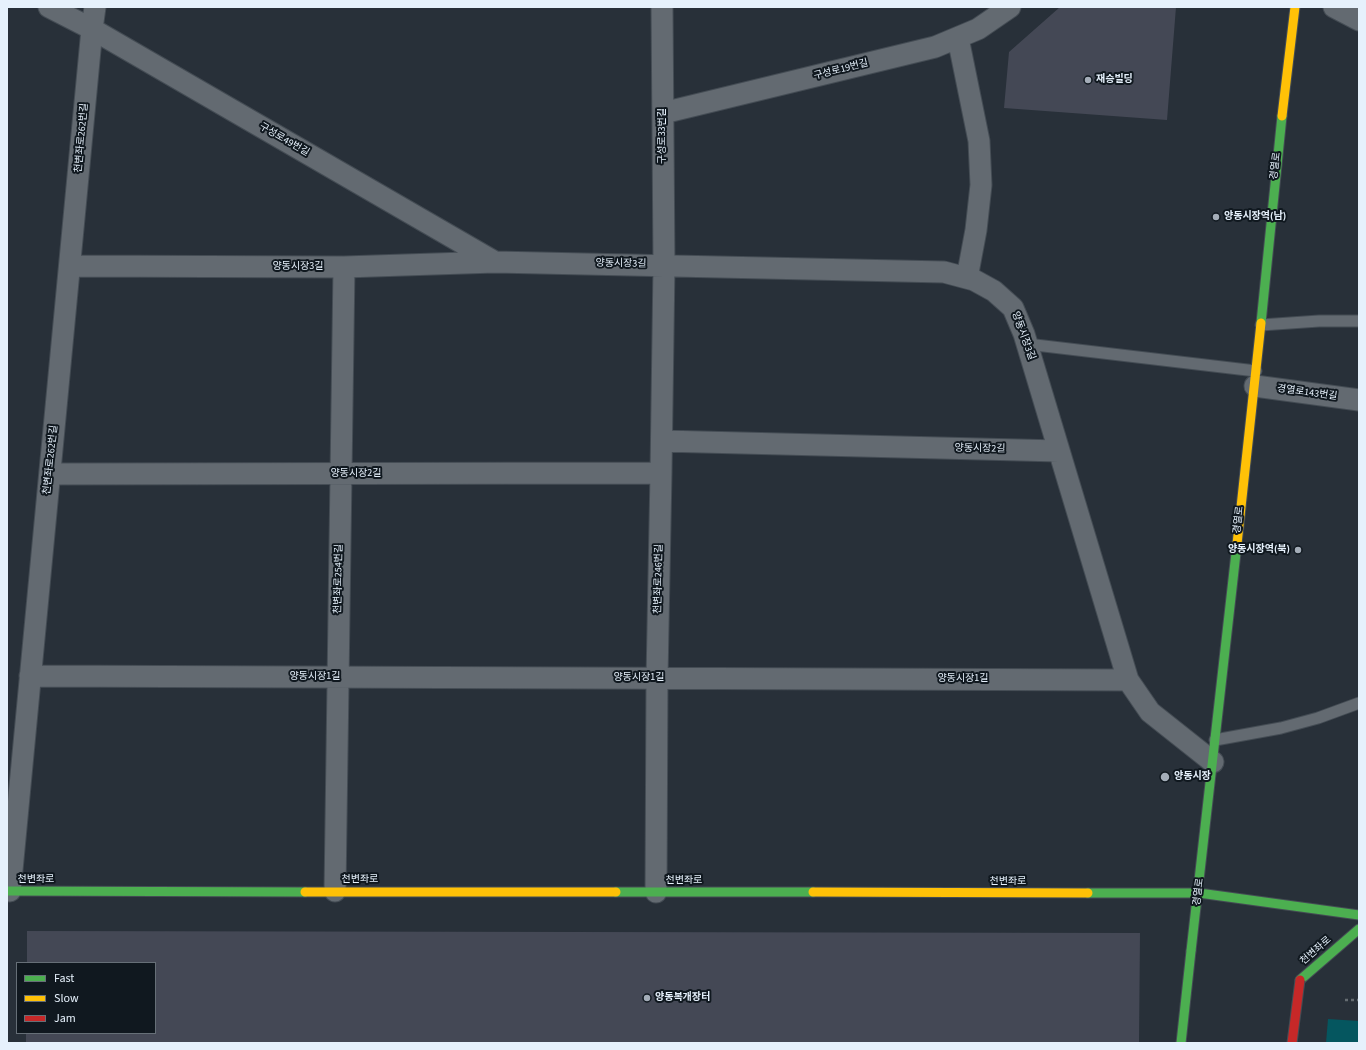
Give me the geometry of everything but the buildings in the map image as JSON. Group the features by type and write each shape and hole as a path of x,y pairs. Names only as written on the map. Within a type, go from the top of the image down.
{"street":[{"name":"구성로49번길","path":"49,7 92,30 495,262"},
{"path":"92,30 95,7"},
{"name":"구성로33번길","path":"662,7 664,265"},
{"name":"구성로19번길","path":"663,113 935,47 978,30 1010,7"},
{"name":"경열로","path":"1181,1043 1199,893 1261,325 1275,180 1295,7"},
{"path":"1334,7 1359,20"},
{"name":"천변좌로262번길","path":"8,891 50,474 92,30"},
{"path":"958,38 979,141 981,185 976,230 967,278"},
{"name":"양동시장3길","path":"70,266 344,267 495,262 944,272 974,280 994,291 1013,308 1024,334 1059,451"},
{"name":"천변좌로246번길","path":"656,892 657,678 662,473 664,265"},
{"name":"천변좌로254번길","path":"335,891 344,267"},
{"name":"경열로143번길","path":"1255,379 1359,400"},
{"name":"양동시장2길","path":"662,441 1059,451"},
{"path":"1059,451 1128,680 1150,712 1213,762"},
{"name":"양동시장2길","path":"50,474 662,473"},
{"name":"양동시장1길","path":"30,676 1128,680"},
{"name":"천변좌로","path":"8,891 1199,893 1359,915"},
{"name":"천변좌로","path":"1292,1043 1300,980 1359,929"}],"lane":[{"path":"1261,325 1319,321 1359,321"},
{"path":"1027,344 1255,379"},
{"path":"1215,740 1281,728 1318,718 1359,703"}],"path":[{"path":"1344,1000 1359,1000"}],"water":[{"path":"1328,1019 1359,1021 1359,1043 1326,1043"}],"traffic: fast":[{"path":"1261,323 1282,116"},
{"path":"1191,951 1237,544"},
{"path":"7,891 305,892"},
{"path":"616,892 813,892"},
{"path":"1088,893 1199,893 1359,915"},
{"path":"1300,980 1359,929"},
{"path":"1181,1043 1191,951"}],"traffic: slow":[{"path":"1282,116 1295,7"},
{"path":"1237,544 1261,323"},
{"path":"305,892 616,892"},
{"path":"813,892 1088,893"}],"traffic: jam":[{"path":"1292,1043 1300,980"}],"place":[{"name":"재승빌딩","path":"1088,80"},
{"name":"양동시장역(남)","path":"1216,217"},
{"name":"양동시장역(북)","path":"1298,550"},
{"name":"양동시장","path":"1165,777"},
{"name":"양동복개장터","path":"647,998"}]}
